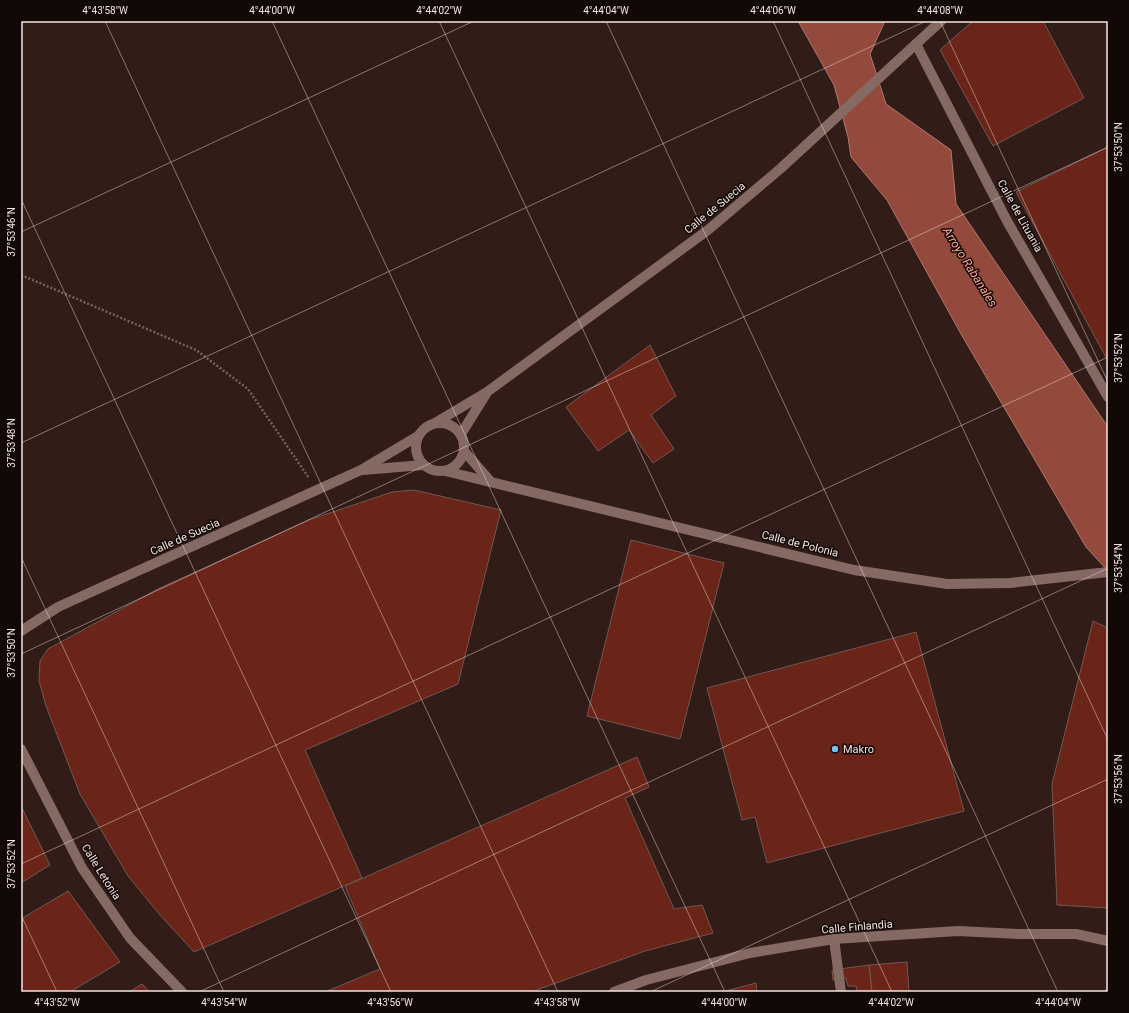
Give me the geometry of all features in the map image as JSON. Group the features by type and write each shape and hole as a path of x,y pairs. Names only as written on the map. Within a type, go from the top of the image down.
{"street":[{"name":"Calle de Suecia","path":"435,423 487,392 708,230 835,120 941,21"},
{"name":"Calle de Lituania","path":"916,44 1007,221 1108,397"},
{"name":"Calle de Suecia","path":"461,434 487,392"},
{"path":"435,423 450,425 461,434 464,451 457,464 445,471 437,471 423,465 415,451 418,436 428,425 435,423"},
{"name":"Calle de Suecia","path":"21,631 58,607 361,470 418,436"},
{"path":"464,451 491,482"},
{"name":"Calle de Suecia","path":"361,470 423,465"},
{"name":"Calle de Polonia","path":"445,471 854,570 902,578 947,584 1010,583 1108,572"},
{"name":"Calle Letonia","path":"21,749 82,868 130,938 182,992"},
{"name":"Calle Finlandia","path":"614,992 646,980 750,953 834,940 958,931 1019,934 1076,934 1108,941"},
{"path":"834,940 841,992"}],"path":[{"path":"21,274 196,350 248,389 318,490"}],"water":[{"name":"Arroyo Rabanales","path":"798,21 885,21 870,54 886,104 951,150 956,204 1108,427 1108,571 1086,547 961,334 887,200 851,157 848,137 834,85"}],"building":[{"path":"973,21 1043,21 1084,98 993,146 940,50"},
{"path":"1108,147 1108,361 1016,192"},
{"path":"650,345 676,396 651,415 674,449 653,463 629,430 598,451 566,407"},
{"path":"414,490 501,510 458,684 305,750 362,878 194,952 160,915 128,876 80,794 46,706 39,681 40,661 48,649 158,589 309,520 392,492"},
{"path":"631,540 724,563 680,739 587,716"},
{"path":"1093,621 1108,628 1108,908 1057,905 1052,784"},
{"name":"Makro","path":"916,632 964,811 767,863 755,817 742,820 707,688"},
{"path":"637,757 649,787 625,798 674,909 702,905 713,933 645,951 531,992 325,992 380,969 345,886"},
{"path":"21,806 50,865 21,883"},
{"path":"68,891 120,962 70,992 21,992 21,919"},
{"path":"907,962 909,992 872,992 869,965"},
{"path":"869,965 872,992 857,992 856,986 848,986 846,978 833,980 832,970"},
{"path":"756,983 757,992 722,992"},
{"path":"142,984 150,992 129,992"}],"place":[{"name":"Makro","path":"835,749"}]}
